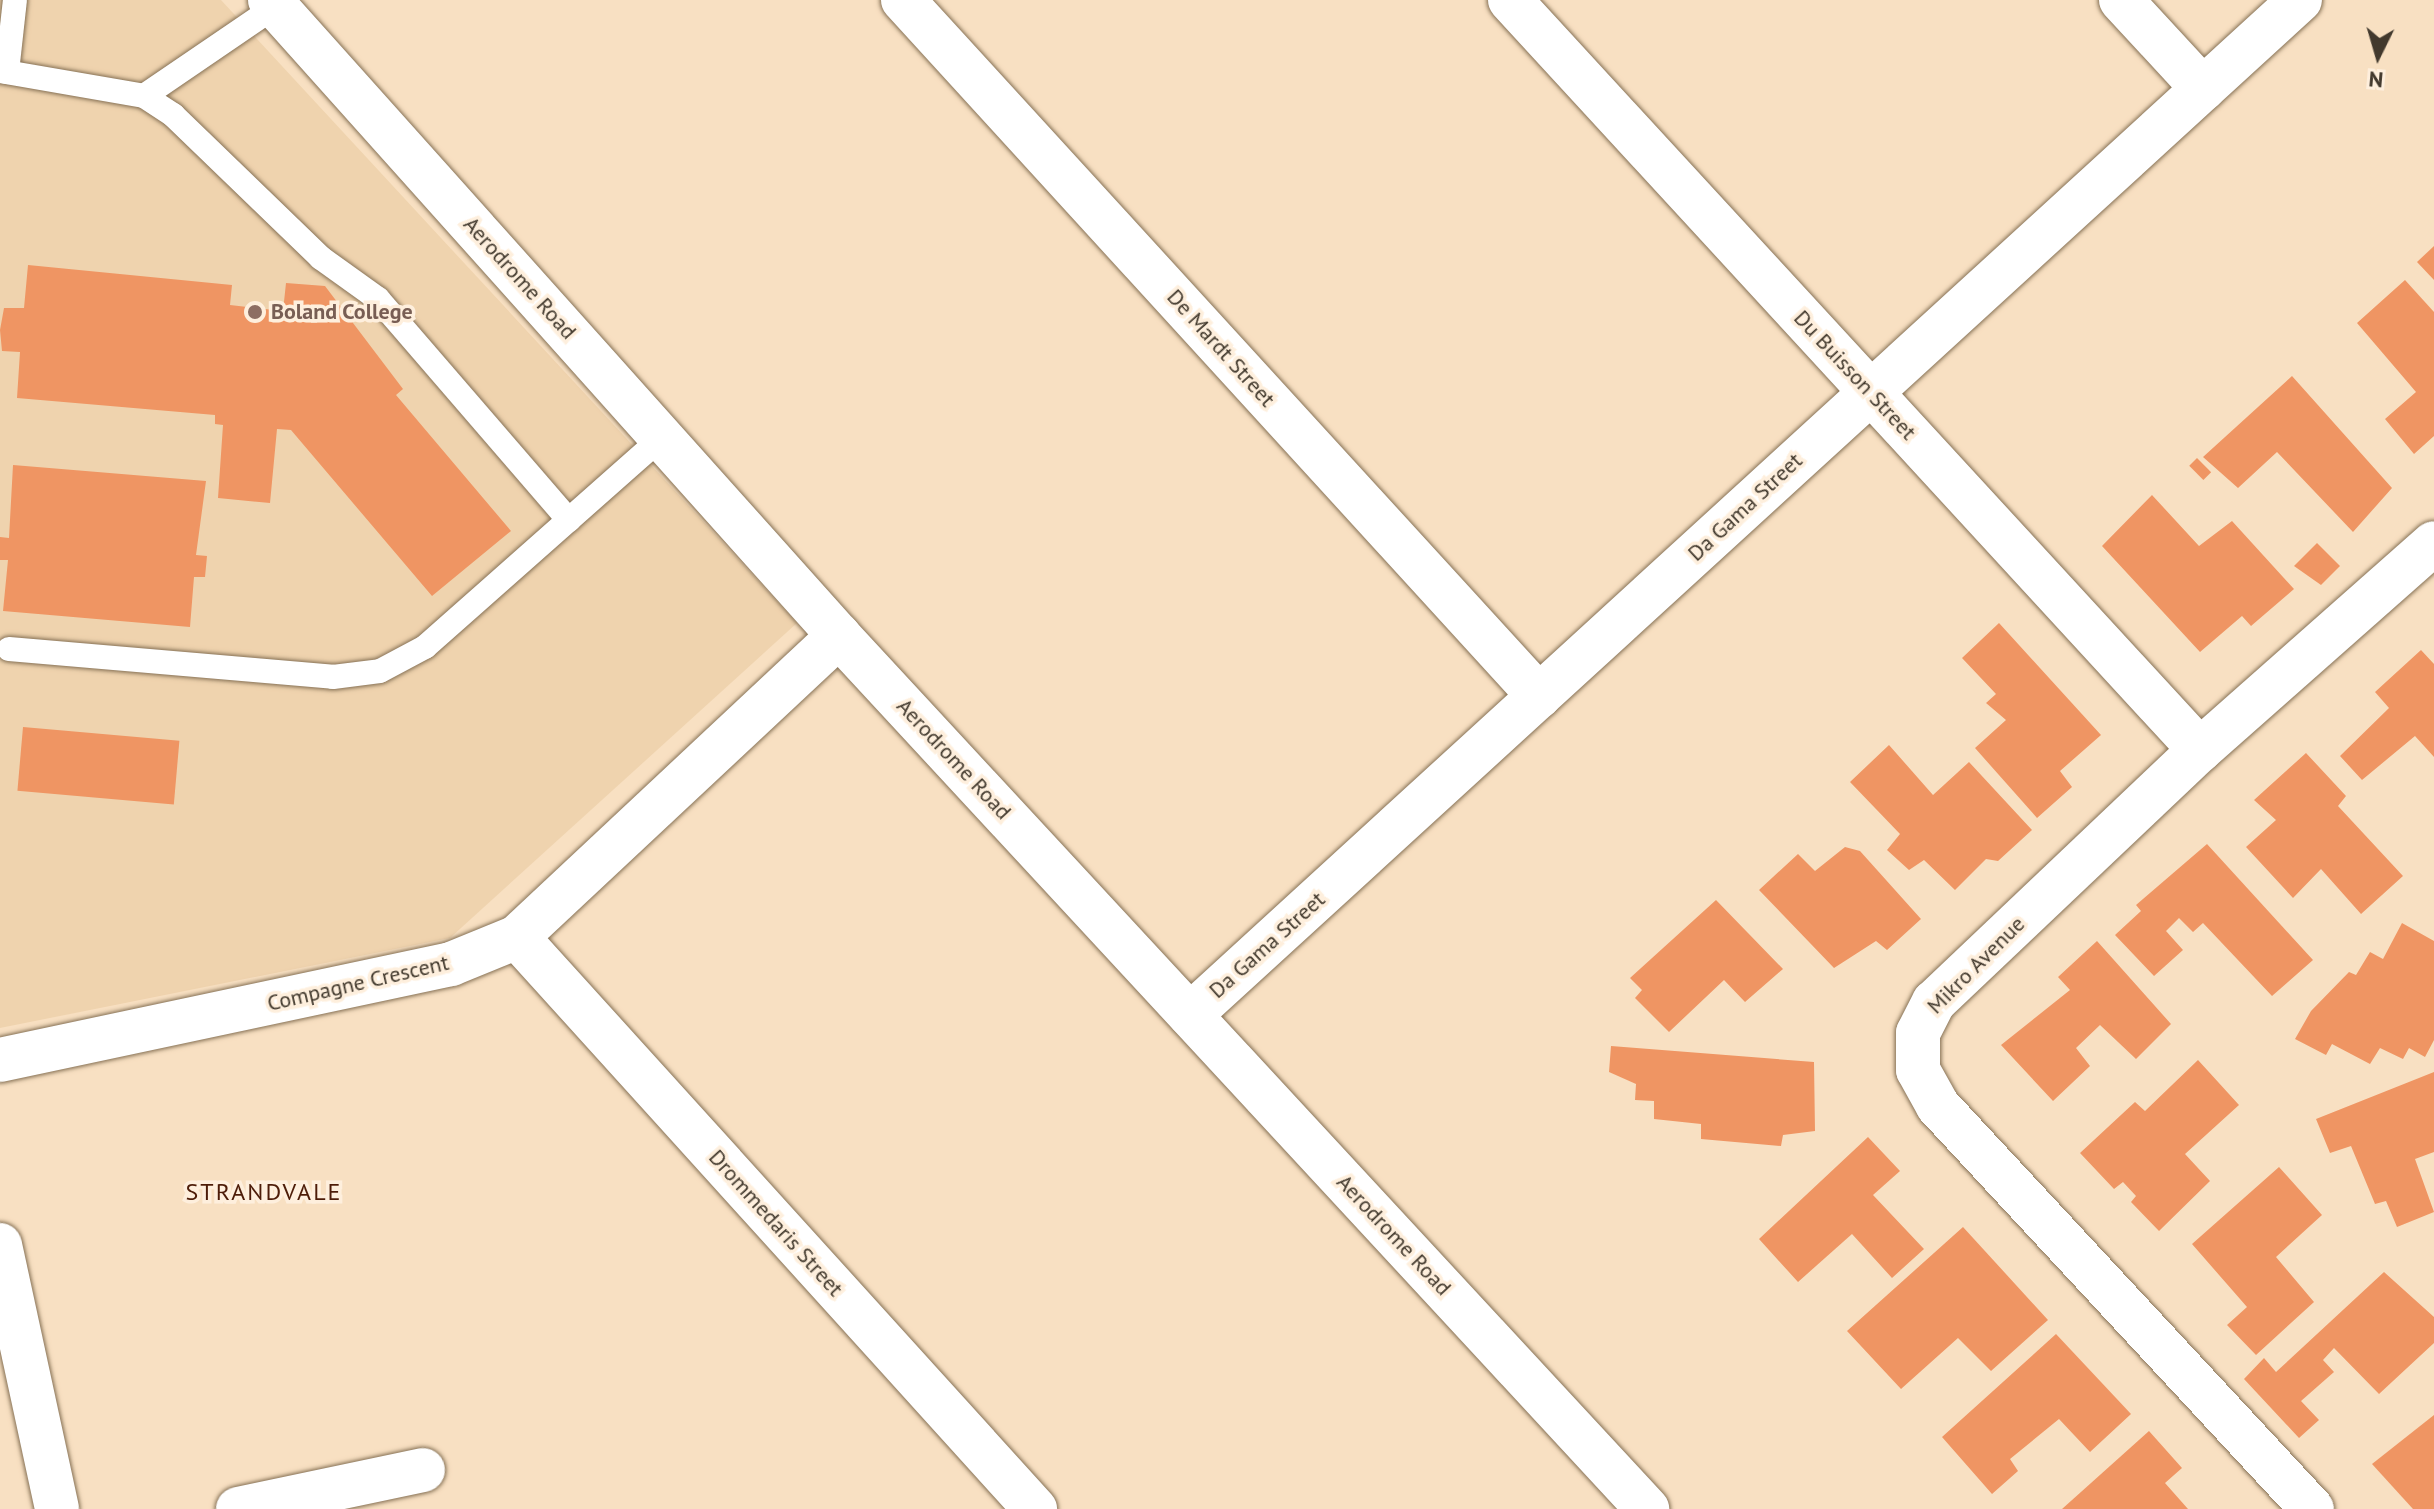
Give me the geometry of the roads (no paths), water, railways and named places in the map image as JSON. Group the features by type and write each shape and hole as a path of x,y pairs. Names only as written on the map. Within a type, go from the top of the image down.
{"street":[{"name":"De Mardt Street","path":"903,0 1539,696"},
{"name":"Du Buisson Street","path":"1510,0 2200,750"},
{"path":"2121,0 2203,89"},
{"name":"Da Gama Street","path":"1190,1015 2300,0"},
{"name":"Aerodrome Road","path":"277,2 839,636 1647,1509"},
{"name":"Mikro Avenue","path":"2312,1509 1938,1106 1918,1070 1918,1033 1934,1002 2200,750 2434,543"},
{"name":"Compagne Crescent","path":"0,1060 451,964 517,937 839,636"},
{"name":"Drommedaris Street","path":"517,937 1035,1509"},
{"path":"0,1245 57,1509"},
{"path":"238,1509 423,1470"}],"lane":[{"path":"15,0 4,72 144,96 173,115 321,258 378,299 569,520"},
{"path":"144,96 277,2"},
{"path":"9,649 333,677 380,671 425,647 662,437"}],"place":[{"name":"Boland College","path":"255,312"}],"district":[{"name":"STRANDVALE","path":"264,1192"}]}
